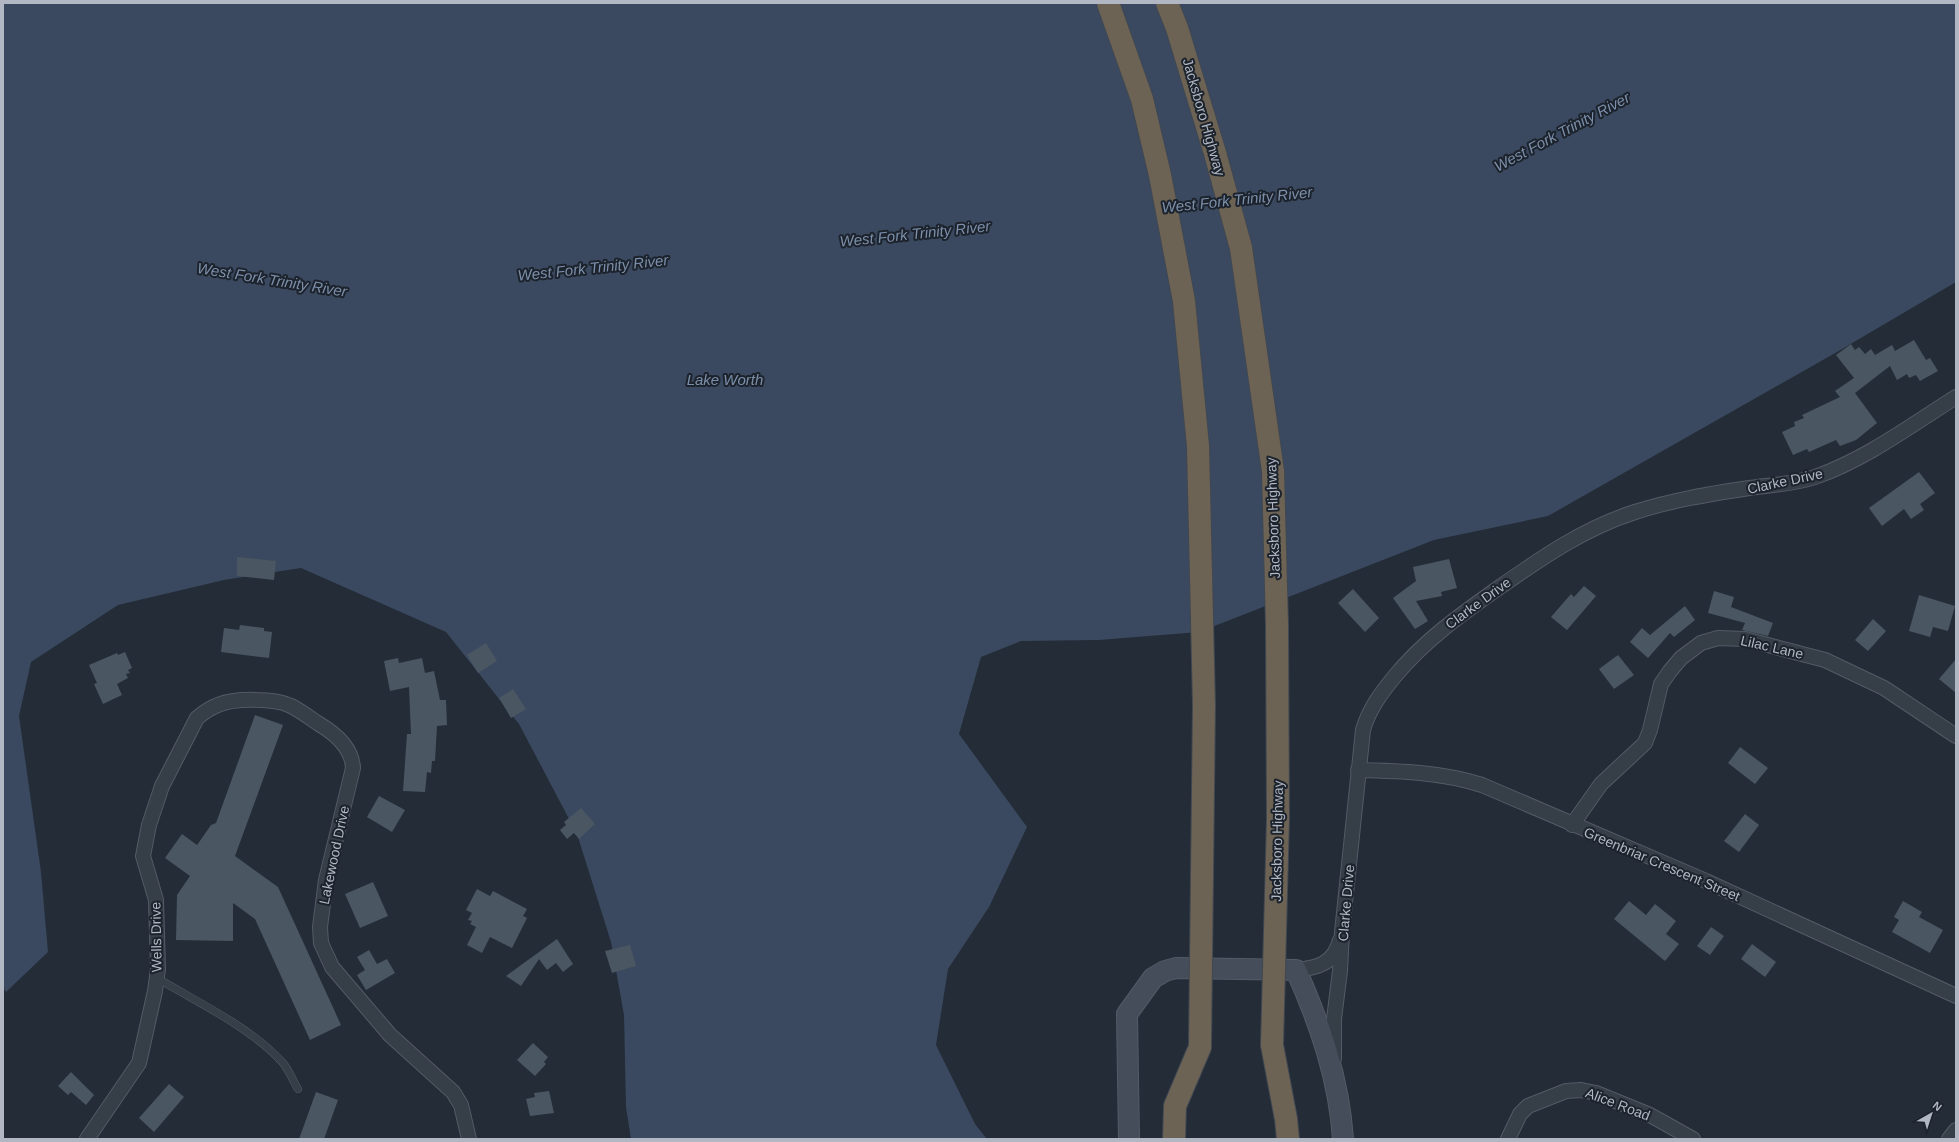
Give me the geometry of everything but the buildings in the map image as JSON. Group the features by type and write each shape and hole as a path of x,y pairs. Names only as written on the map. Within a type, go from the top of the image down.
{"highway":[{"path":"1108,3 1142,98 1160,175 1184,301 1198,446 1204,705 1200,1047 1175,1106 1174,1139"},
{"name":"Jacksboro Highway","path":"1167,3 1177,28 1213,145 1240,248 1273,471 1277,625 1278,819 1272,1045 1286,1119 1288,1139"}],"main road":[{"path":"1129,1139 1127,1014 1153,978 1165,971 1176,968 1296,970 1320,1030 1335,1083 1343,1139"}],"street":[{"name":"Clarke Drive","path":"1335,1083 1334,1019 1342,953 1342,932 1358,770 1367,717 1382,691 1413,655 1447,624 1549,553 1606,523 1634,512 1701,495 1813,478 1865,455 1956,397"},
{"name":"Lilac Lane","path":"1572,825 1601,784 1645,743 1650,730 1661,684 1670,671 1681,658 1701,643 1718,638 1745,639 1825,660 1884,688 1956,736"},
{"name":"Lakewood Drive","path":"206,710 219,704 245,700 268,701 289,705 332,732 347,748 353,768 326,880 320,927 321,942 332,967 390,1035 453,1092 460,1105 469,1139"},
{"name":"Wells Drive","path":"87,1139 139,1063 157,978 158,963 156,900 143,856 149,825 162,786 197,718 206,710"},
{"name":"Greenbriar Crescent Street","path":"1358,770 1417,772 1466,780 1713,884 1956,996"},
{"path":"1296,970 1312,968 1329,961 1338,946 1342,932"},
{"name":"Alice Road","path":"1508,1139 1520,1114 1528,1106 1566,1091 1581,1090 1596,1093 1650,1116 1693,1139"},
{"path":"1949,1139 1956,1130"}],"lane":[{"path":"157,978 230,1021 270,1049 284,1064 298,1089"}],"water":[{"name":"Lake Worth","path":"3,3 1956,3 1956,282 1837,352 1548,516 1434,540 1199,632 1099,640 1021,641 981,657 959,734 1027,827 989,907 948,969 936,1045 975,1124 987,1139 631,1139 626,1107 624,1015 611,942 577,834 519,724 446,632 301,568 224,580 118,605 31,662 19,716 41,872 48,952 6,992 3,987"}],"water label":[{"name":"West Fork Trinity River","path":"1562,132"},
{"name":"West Fork Trinity River","path":"1237,200"},
{"name":"West Fork Trinity River","path":"915,234"},
{"name":"West Fork Trinity River","path":"593,268"},
{"name":"West Fork Trinity River","path":"272,280"}]}
